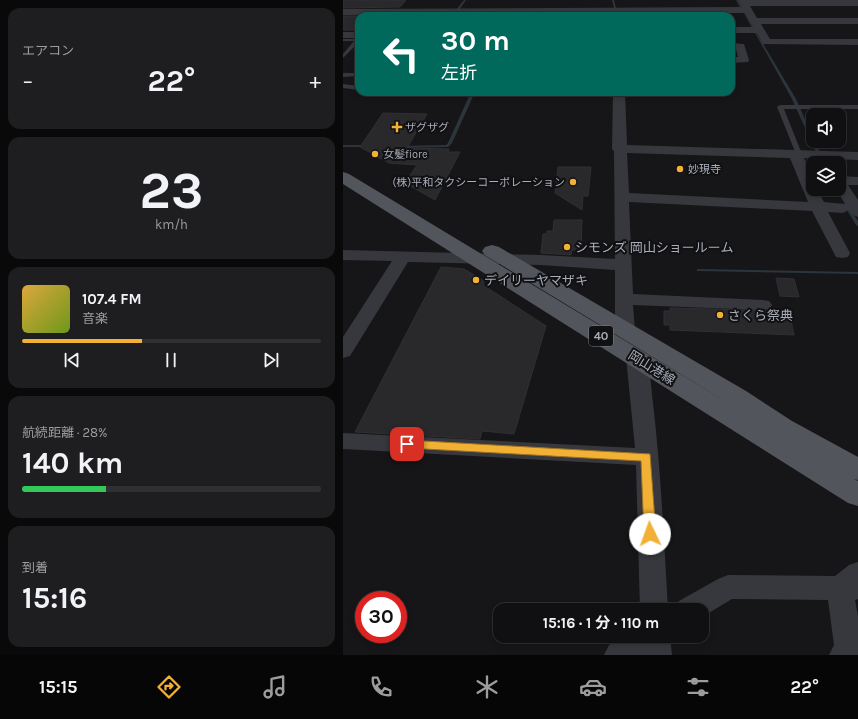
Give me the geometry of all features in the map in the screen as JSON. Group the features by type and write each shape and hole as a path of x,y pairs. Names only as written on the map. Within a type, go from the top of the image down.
{"main road":[{"name":"岡山港線","path":"343,163 737,397 783,427 858,470"},
{"name":"岡山港線","path":"343,177 636,357 807,465 858,495"}],"street":[{"path":"452,12 461,0"},
{"path":"496,12 503,0"},
{"path":"617,0 618,11"},
{"path":"667,0 670,10"},
{"path":"796,3 809,21"},
{"path":"593,12 670,10 745,4 858,3"},
{"path":"745,4 767,42 858,43"},
{"path":"343,12 355,12"},
{"path":"735,29 758,25 809,21 858,21"},
{"path":"343,36 355,35"},
{"path":"735,46 740,46 744,60 735,60"},
{"path":"619,96 619,149 622,197 625,331"},
{"path":"619,149 797,154 811,156"},
{"path":"797,154 818,208 843,253"},
{"path":"846,157 858,156"},
{"path":"846,181 858,181"},
{"path":"846,192 858,212"},
{"path":"622,197 818,208 843,208"},
{"path":"343,255 508,261 541,260 624,265"},
{"path":"343,352 402,258"},
{"path":"625,299 763,305"},
{"path":"636,357 640,383 646,457 654,603"},
{"path":"343,441 646,457"},
{"path":"701,603 727,587 852,583 849,652 844,655"},
{"path":"619,655 637,643"},
{"path":"656,643 657,655"}],"lane":[{"path":"343,36 355,39"},
{"path":"343,57 355,43"},
{"path":"343,60 345,60 343,63"},
{"path":"343,75 355,76"},
{"path":"344,85 355,84"},
{"path":"344,85 355,86"},
{"path":"797,154 780,107 858,107"}],"building":[{"path":"343,0 406,0 400,7 343,8"},
{"path":"343,16 355,16 355,30 343,30"},
{"path":"383,113 427,114 407,148 449,149 448,152 460,152 435,200 405,183 417,165 389,163 360,147"},
{"path":"558,167 591,167 588,196 583,196 582,210 555,193"},
{"path":"554,220 582,220 581,250 572,250 571,255 541,253 543,234 547,234 547,231 553,231"},
{"path":"441,267 464,269 484,281 483,285 546,326 514,434 482,431 480,439 355,432"},
{"path":"776,278 794,279 799,297 780,296"},
{"path":"670,308 789,311 794,335 670,330 670,325 664,325 664,311 670,311"}],"waterway":[{"path":"461,12 457,10 465,0"},
{"path":"613,0 616,12"},
{"path":"737,0 742,8"},
{"path":"744,12 753,28"},
{"path":"755,32 794,99 818,152"},
{"path":"401,147 447,146 450,143 471,96"},
{"path":"343,146 367,146"},
{"path":"846,205 858,225"},
{"path":"699,270 858,273"}],"place":[{"name":"ザグザグ","path":"397,127"},
{"name":"女髪fiore","path":"375,154"},
{"name":"妙現寺","path":"680,169"},
{"name":"(株)平和タクシーコーポレーション","path":"573,182"},
{"name":"シモンズ 岡山ショールーム","path":"567,247"},
{"name":"デイリーヤマザキ","path":"476,280"},
{"name":"さくら祭典","path":"720,315"}],"route":[{"path":"407,444 646,457 650,534"}]}
